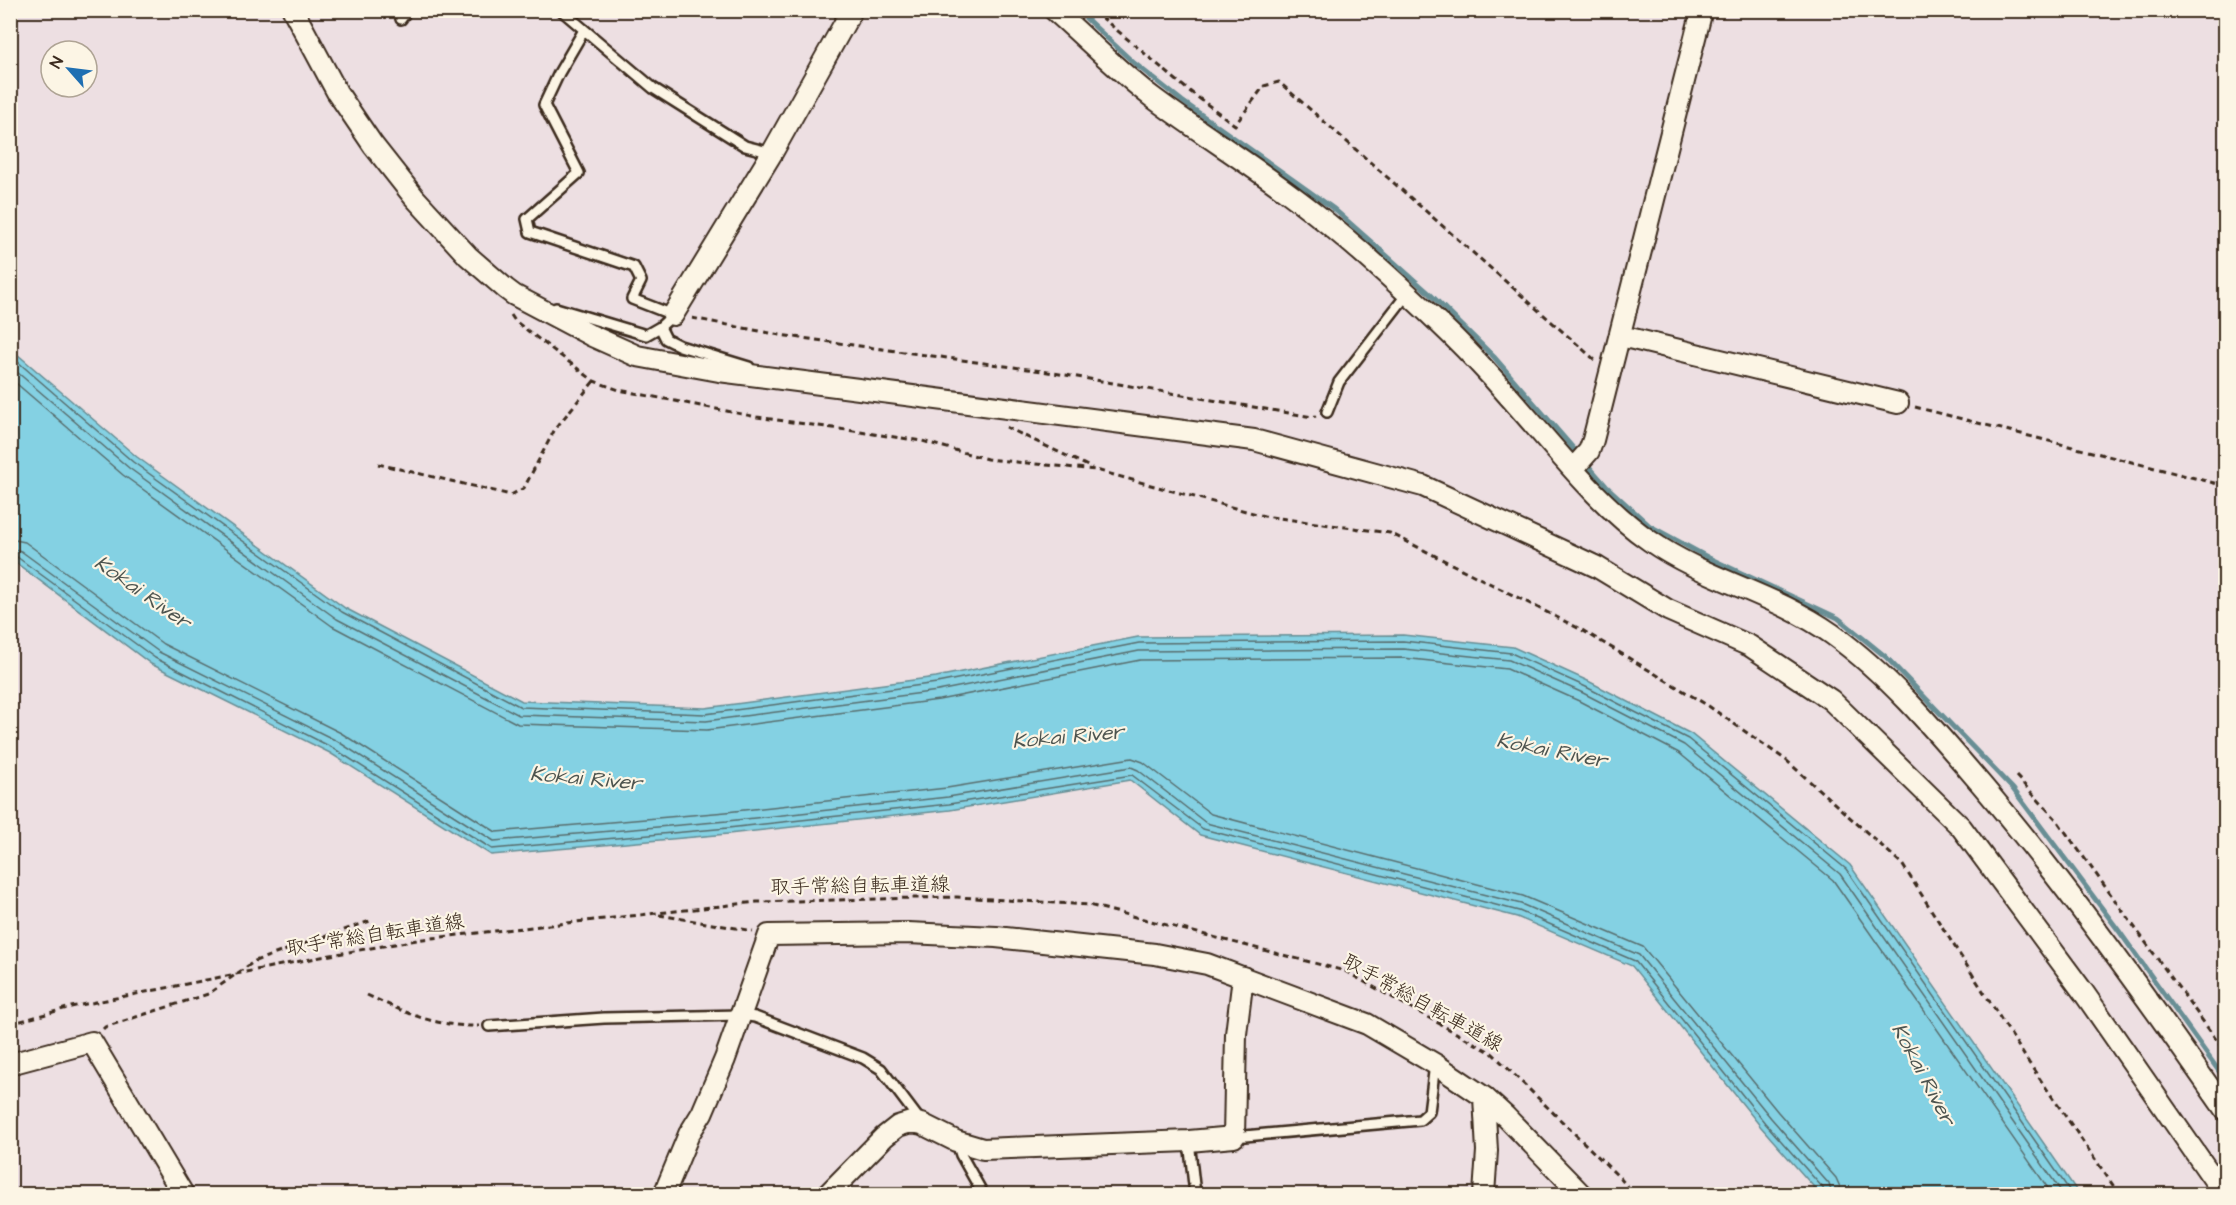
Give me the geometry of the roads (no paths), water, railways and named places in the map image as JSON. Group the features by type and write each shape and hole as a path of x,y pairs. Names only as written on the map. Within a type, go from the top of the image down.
{"street":[{"path":"293,10 337,92 373,145 414,197 468,256 510,292 590,335 637,356 719,371 1254,440 1423,486 1597,567 1668,610 1750,646 1832,700 1961,827 2084,993 2224,1194"},
{"path":"667,321 772,153 852,10"},
{"path":"1054,10 1149,94 1299,200 1407,294 1440,324 1495,381 1606,504 1650,542 1697,567 1774,601 1830,632 1865,660 1923,716 2032,845 2119,959 2226,1111"},
{"path":"1573,469 1589,451 1621,336 1702,10"},
{"path":"1621,336 1898,403"},
{"path":"664,1194 689,1134 702,1113 741,1015 769,935 908,933 996,937 1074,944 1207,964 1367,1024 1435,1064 1484,1097 1581,1194"},
{"path":"828,1194 884,1137 898,1126 911,1122 922,1124 956,1141 983,1149 1189,1142 1234,1137 1236,1034 1243,977"},
{"path":"10,1064 92,1042 183,1194"},
{"path":"1484,1097 1487,1151 1484,1194"}],"lane":[{"path":"401,19 407,10"},
{"path":"561,10 653,88 745,146 772,153"},
{"path":"584,30 559,73 544,105 579,173 527,219 530,232 634,267 641,281 632,299 667,321"},
{"path":"510,292 646,335 667,321"},
{"path":"1326,412 1339,382 1407,294"},
{"path":"667,321 666,339 680,346 796,381"},
{"path":"489,1026 604,1018 741,1015 755,1017 863,1058 881,1069 922,1124"},
{"path":"1234,1137 1420,1120 1429,1112 1435,1064"},
{"path":"956,1141 961,1155 984,1194"},
{"path":"1189,1142 1195,1194"}],"water":[{"name":"Kokai River","path":"10,346 137,457 345,608 522,701 705,708 936,677 1138,637 1403,635 1513,647 1588,681 1691,734 1850,865 2079,1194 1820,1194 1761,1127 1632,966 1517,917 1200,835 1130,780 950,810 728,834 491,855 330,753 151,664 11,559"}],"waterway":[{"path":"1077,10 1134,63 1182,101 1334,209 1429,293 1494,357 1579,455"},
{"path":"1585,462 1606,486 1650,526 1709,558 1838,618 1886,657 2013,789 2119,931 2226,1081"}]}
